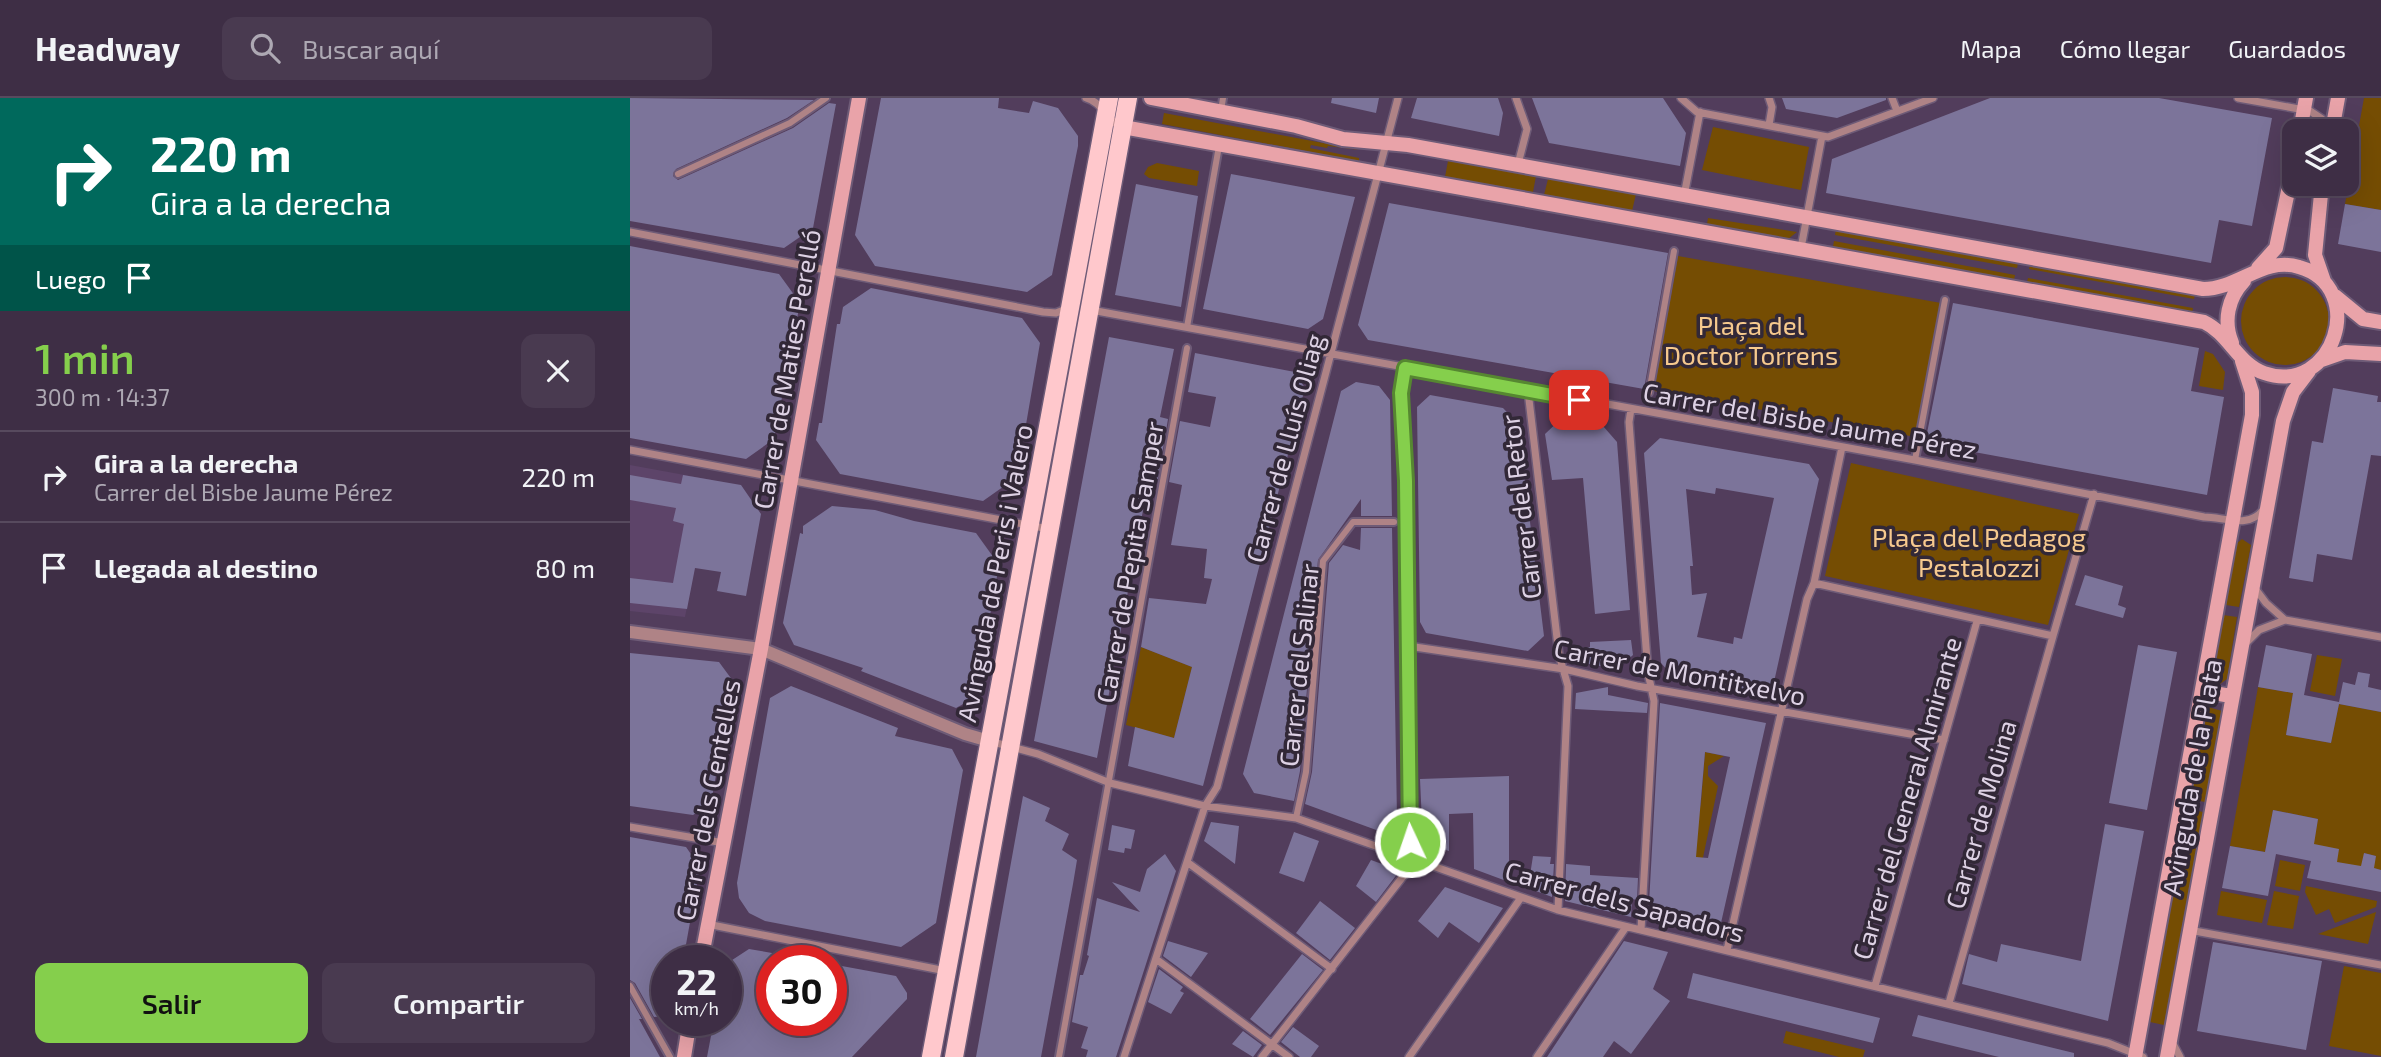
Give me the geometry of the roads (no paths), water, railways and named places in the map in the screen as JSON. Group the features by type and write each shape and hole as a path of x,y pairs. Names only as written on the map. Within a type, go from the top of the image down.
{"main road":[{"name":"Carrer de Maties Perelló","path":"761,649 859,98"},
{"name":"Avinguda de Peris i Valero","path":"954,1057 1128,98"},
{"path":"1151,98 1222,105 1343,139 1684,195 2203,289 2222,288 2250,275 2287,264 2310,271 2345,307 2363,319 2381,322"},
{"path":"2334,119 2338,98"},
{"name":"Avinguda de Peris i Valero","path":"931,1057 1108,106"},
{"path":"1123,127 2204,322 2215,327 2255,369 2275,376 2300,374 2345,352 2381,354"},
{"path":"2236,351 2227,325 2228,310 2233,296 2276,248 2287,196"},
{"path":"2317,364 2333,346 2339,317 2318,270 2315,255 2320,196"},
{"name":"Avinguda de la Plata","path":"2138,1056 2252,408 2249,377 2236,351"},
{"name":"Avinguda de la Plata","path":"2167,1057 2265,507 2293,392 2317,364"},
{"name":"Carrer dels Centelles","path":"704,945 761,649"},
{"path":"2202,691 2231,696"},
{"path":"684,1057 687,1036"}],"street":[{"path":"678,174 790,123 826,98"},
{"path":"1086,98 1108,106 1123,127"},
{"name":"Carrer de Lluís Oliag","path":"1124,1057 1205,806 1217,787 1398,98"},
{"path":"1516,98 1527,129 1517,166"},
{"path":"1681,98 1700,112 1822,136 1834,136 1933,98"},
{"path":"1769,98 1772,107 1769,125"},
{"path":"1892,98 1897,111"},
{"path":"2238,98 2305,104 2322,119"},
{"path":"1684,195 1700,112"},
{"path":"1801,248 1822,136"},
{"path":"1187,327 1219,145"},
{"path":"630,232 1049,313 1061,312 1073,300"},
{"path":"1649,393 1674,251"},
{"path":"1915,460 1945,300"},
{"name":"Carrer del Bisbe Jaume Pérez","path":"1090,310 2233,520"},
{"name":"Carrer de Pepita Samper","path":"1059,1057 1187,348"},
{"path":"1262,1057 1407,875 1413,859 1408,830 1408,646 1401,393 1405,368"},
{"name":"Carrer del Retor","path":"1528,391 1559,655 1569,685 1558,910"},
{"path":"1631,409 1629,422 1654,701 1641,930"},
{"path":"1727,950 1807,599 1814,583 1842,447"},
{"path":"630,450 1051,529"},
{"path":"1814,583 2053,636 2094,494"},
{"path":"2233,520 2252,520 2265,507"},
{"name":"Carrer del Salinar","path":"1296,818 1306,772 1323,561 1353,522 1394,522"},
{"path":"2251,583 2266,603 2285,620"},
{"path":"2239,650 2259,630 2285,620 2381,637"},
{"name":"Carrer del General Almirante","path":"1875,986 1977,621"},
{"path":"630,632 761,649 965,734 989,741"},
{"name":"Carrer de Molina","path":"1949,1003 2053,636"},
{"name":"Carrer de Montitxelvo","path":"1408,646 1564,669 1651,689 1944,740"},
{"name":"Carrer dels Sapadors","path":"989,741 1038,754 1110,783 1205,806 1296,818 1520,899 1558,910 2118,1045 2138,1056"},
{"path":"630,827 725,844"},
{"path":"1187,862 1332,969"},
{"path":"1409,1057 1520,899"},
{"path":"707,924 947,971"},
{"path":"1537,1057 1626,927"},
{"path":"2189,930 2381,964"},
{"path":"1156,959 1289,1057"},
{"path":"630,986 670,1057"},
{"path":"2170,1037 2179,1057"}],"park label":[{"name":"Plaça del Doctor Torrens","path":"1751,339"},
{"name":"Plaça del Pedagog Pestalozzi","path":"1979,551"}]}
